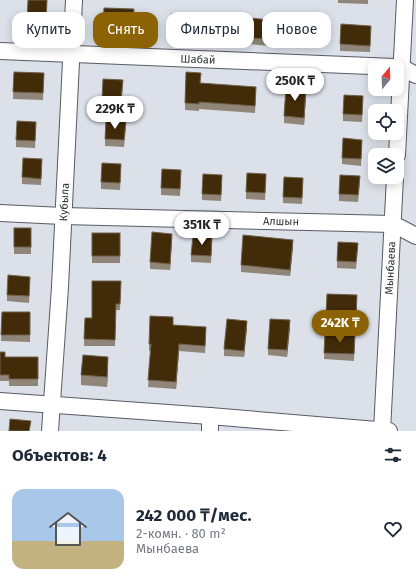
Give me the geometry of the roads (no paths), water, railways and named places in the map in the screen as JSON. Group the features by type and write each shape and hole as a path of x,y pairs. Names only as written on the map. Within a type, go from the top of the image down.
{"street":[{"name":"Кубыла","path":"50,431 74,0"},
{"path":"399,60 405,0"},
{"name":"Шабай","path":"0,51 368,66"},
{"name":"Шабай","path":"404,70 416,75"},
{"path":"397,148 398,96"},
{"name":"Мынбаева","path":"384,431 395,184"},
{"name":"Алшын","path":"0,212 63,216 393,224 416,236"},
{"path":"0,402 52,404 210,423 384,431"}]}
